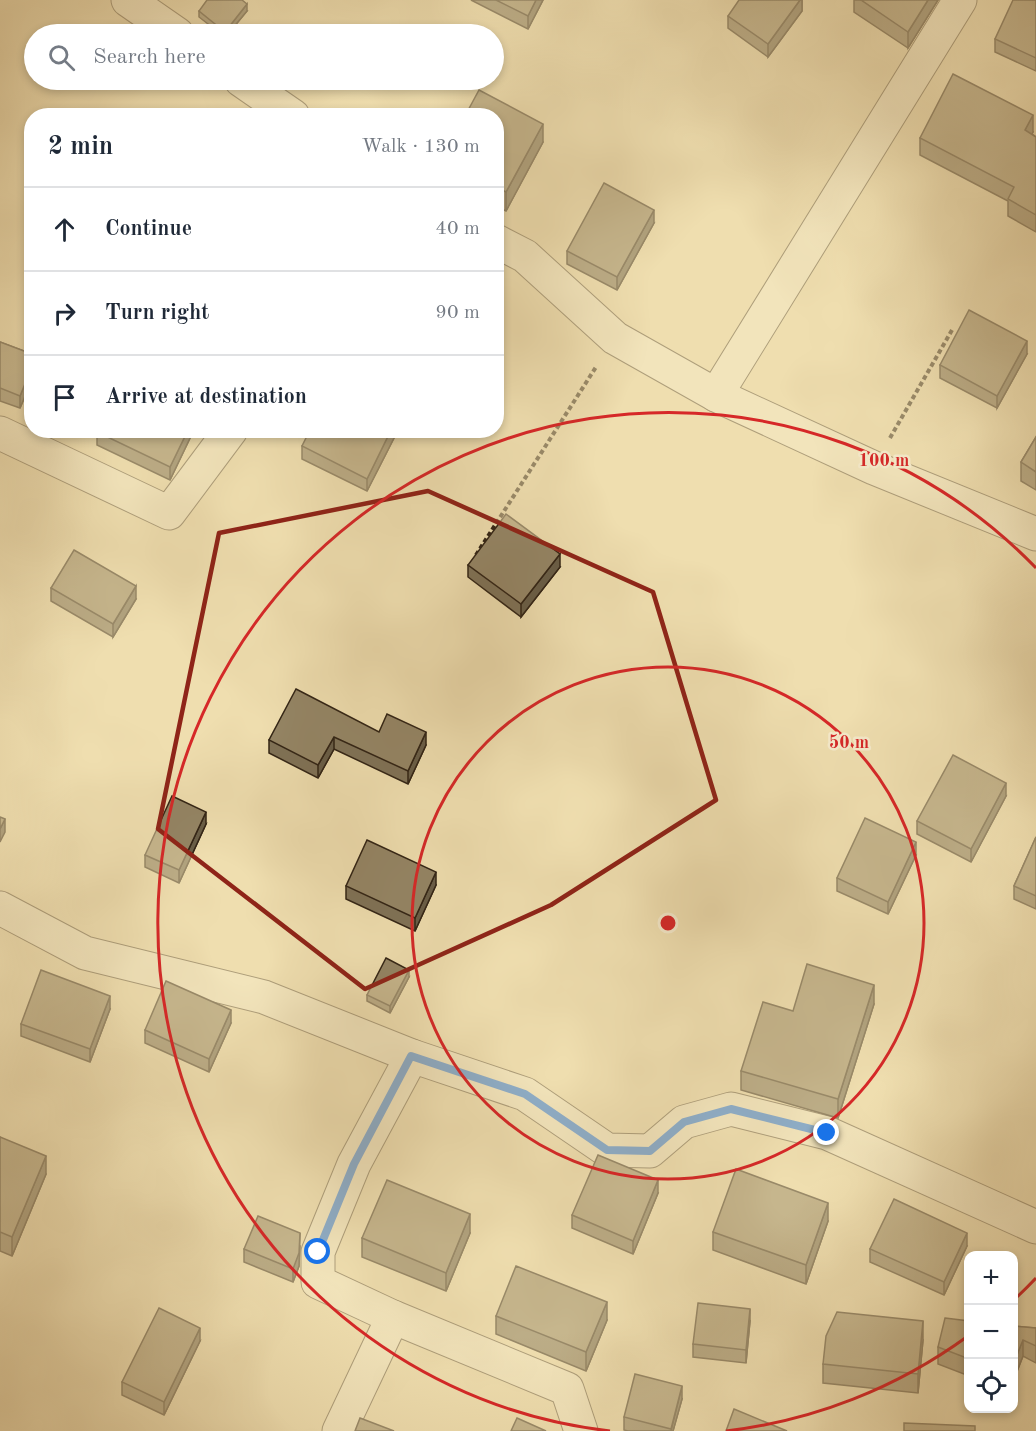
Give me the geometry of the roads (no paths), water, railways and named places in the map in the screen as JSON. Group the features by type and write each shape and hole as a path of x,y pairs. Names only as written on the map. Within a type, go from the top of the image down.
{"street":[{"path":"128,0 163,24"},
{"path":"716,395 960,0"},
{"path":"255,90 281,108"},
{"path":"504,245 525,256 615,338 716,395 874,468 1036,534"},
{"path":"0,433 169,513 225,438"},
{"path":"0,908 85,953 264,998 411,1056 525,1094 607,1150 650,1151 684,1122 731,1109 827,1133 1036,1227"},
{"path":"411,1056 354,1164 318,1252 318,1282 393,1317 567,1389 581,1431"},
{"path":"339,1431 393,1317"}]}
